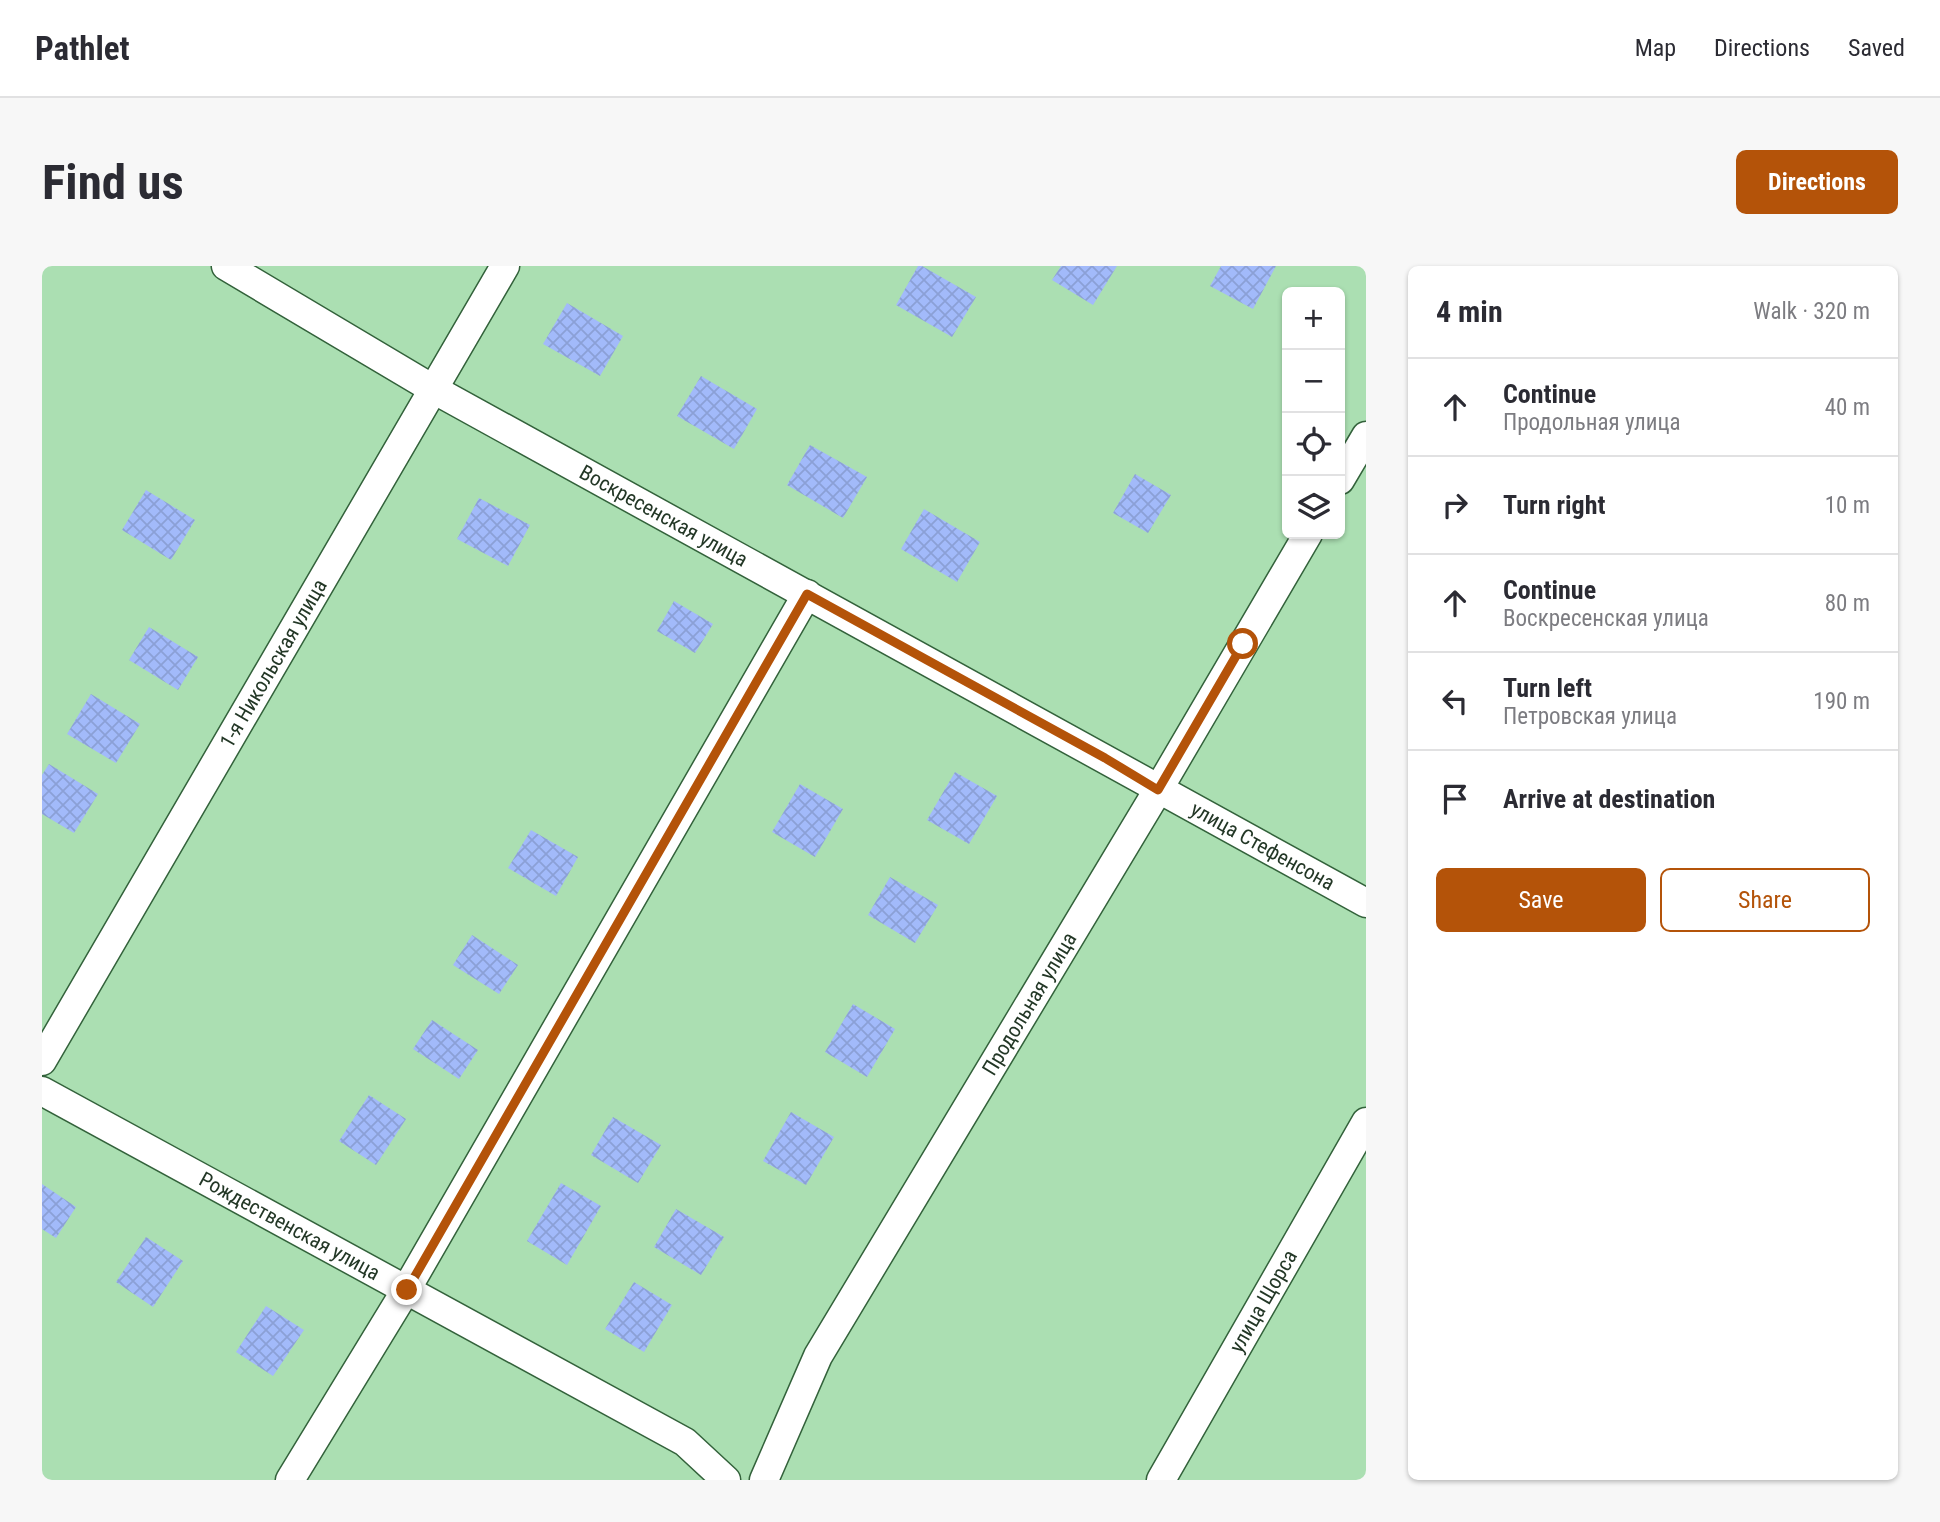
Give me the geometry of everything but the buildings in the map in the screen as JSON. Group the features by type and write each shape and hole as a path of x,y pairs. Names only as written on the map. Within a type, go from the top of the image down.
{"street":[{"name":"Воскресенская улица","path":"226,266 433,389 1105,758"},
{"name":"1-я Никольская улица","path":"42,1061 505,266"},
{"path":"1342,476 1366,436"},
{"name":"Продольная улица","path":"764,1480 818,1356 1158,790 1305,539"},
{"path":"290,1480 407,1290 807,594"},
{"name":"улица Стефенсона","path":"1105,758 1158,790 1366,903"},
{"name":"Рождественская улица","path":"42,1091 685,1442 726,1480"},
{"name":"улица Щорса","path":"1161,1480 1366,1122"}],"route":[{"path":"407,1290 807,594 1158,790 1243,644"}]}
